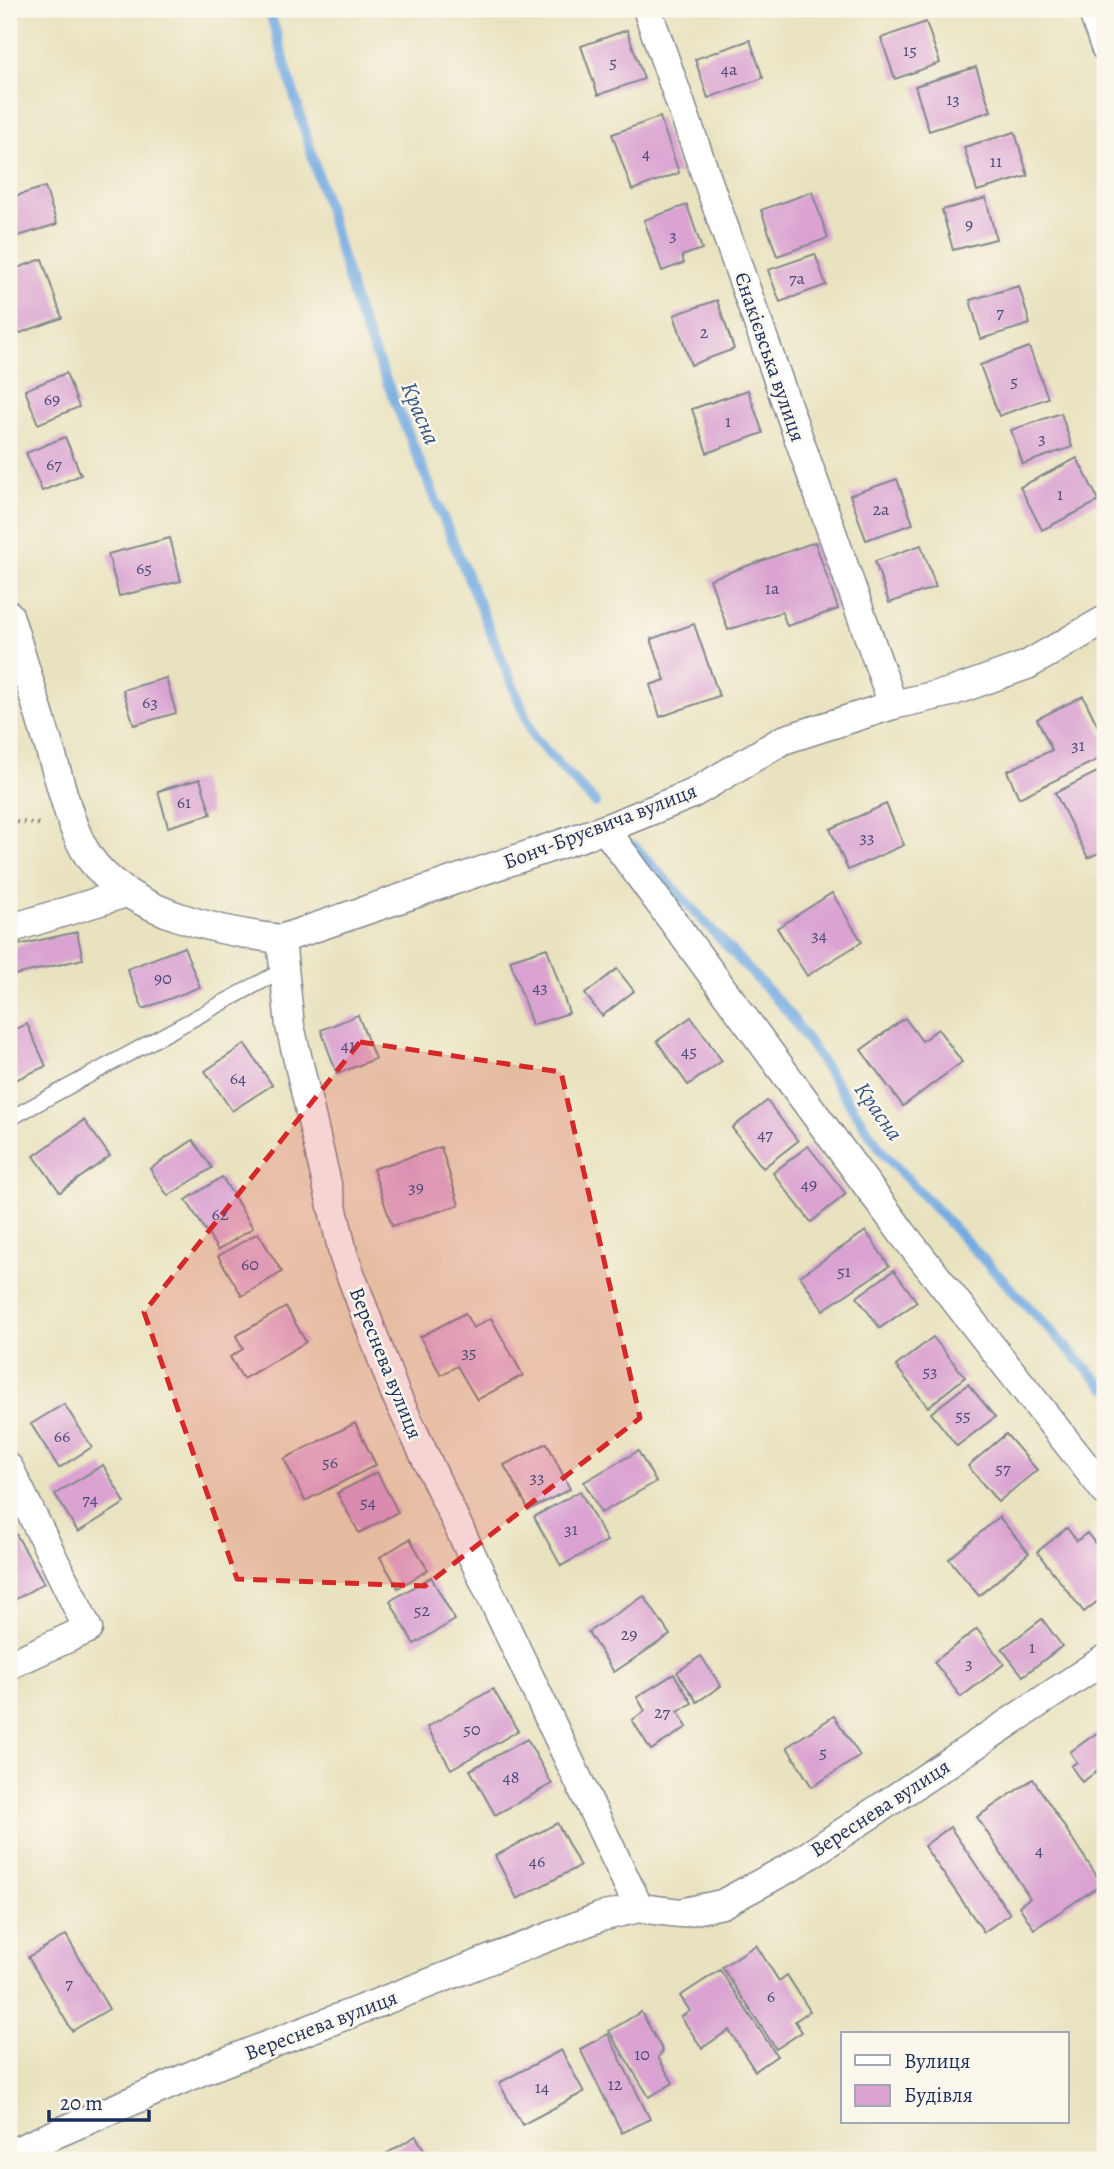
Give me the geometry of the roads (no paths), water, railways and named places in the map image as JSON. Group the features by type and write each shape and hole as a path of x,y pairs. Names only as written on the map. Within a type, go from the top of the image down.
{"street":[{"name":"Єнакієвська вулиця","path":"647,9 893,705"},
{"path":"1092,9 1105,47"},
{"path":"9,615 74,827 95,865 126,893 181,917 242,934 281,939"},
{"name":"Бонч-Бруєвича вулиця","path":"281,939 605,829 692,794 783,740 893,705 951,692 1027,666 1105,620"},
{"path":"605,829 904,1234 1105,1491"},
{"path":"9,929 126,893"},
{"name":"Вереснева вулиця","path":"281,939 290,1026 344,1257 390,1381 639,1908"},
{"path":"9,1468 88,1629 9,1665"},
{"name":"Вереснева вулиця","path":"9,2154 204,2070 600,1917 639,1908 680,1913 722,1904 791,1867 1105,1659"}],"lane":[{"path":"9,1119 283,970"}],"waterway":[{"name":"Красна","path":"269,9 359,315 535,739 595,803"},
{"name":"Красна","path":"634,846 789,1013 883,1153 1105,1388"}]}
